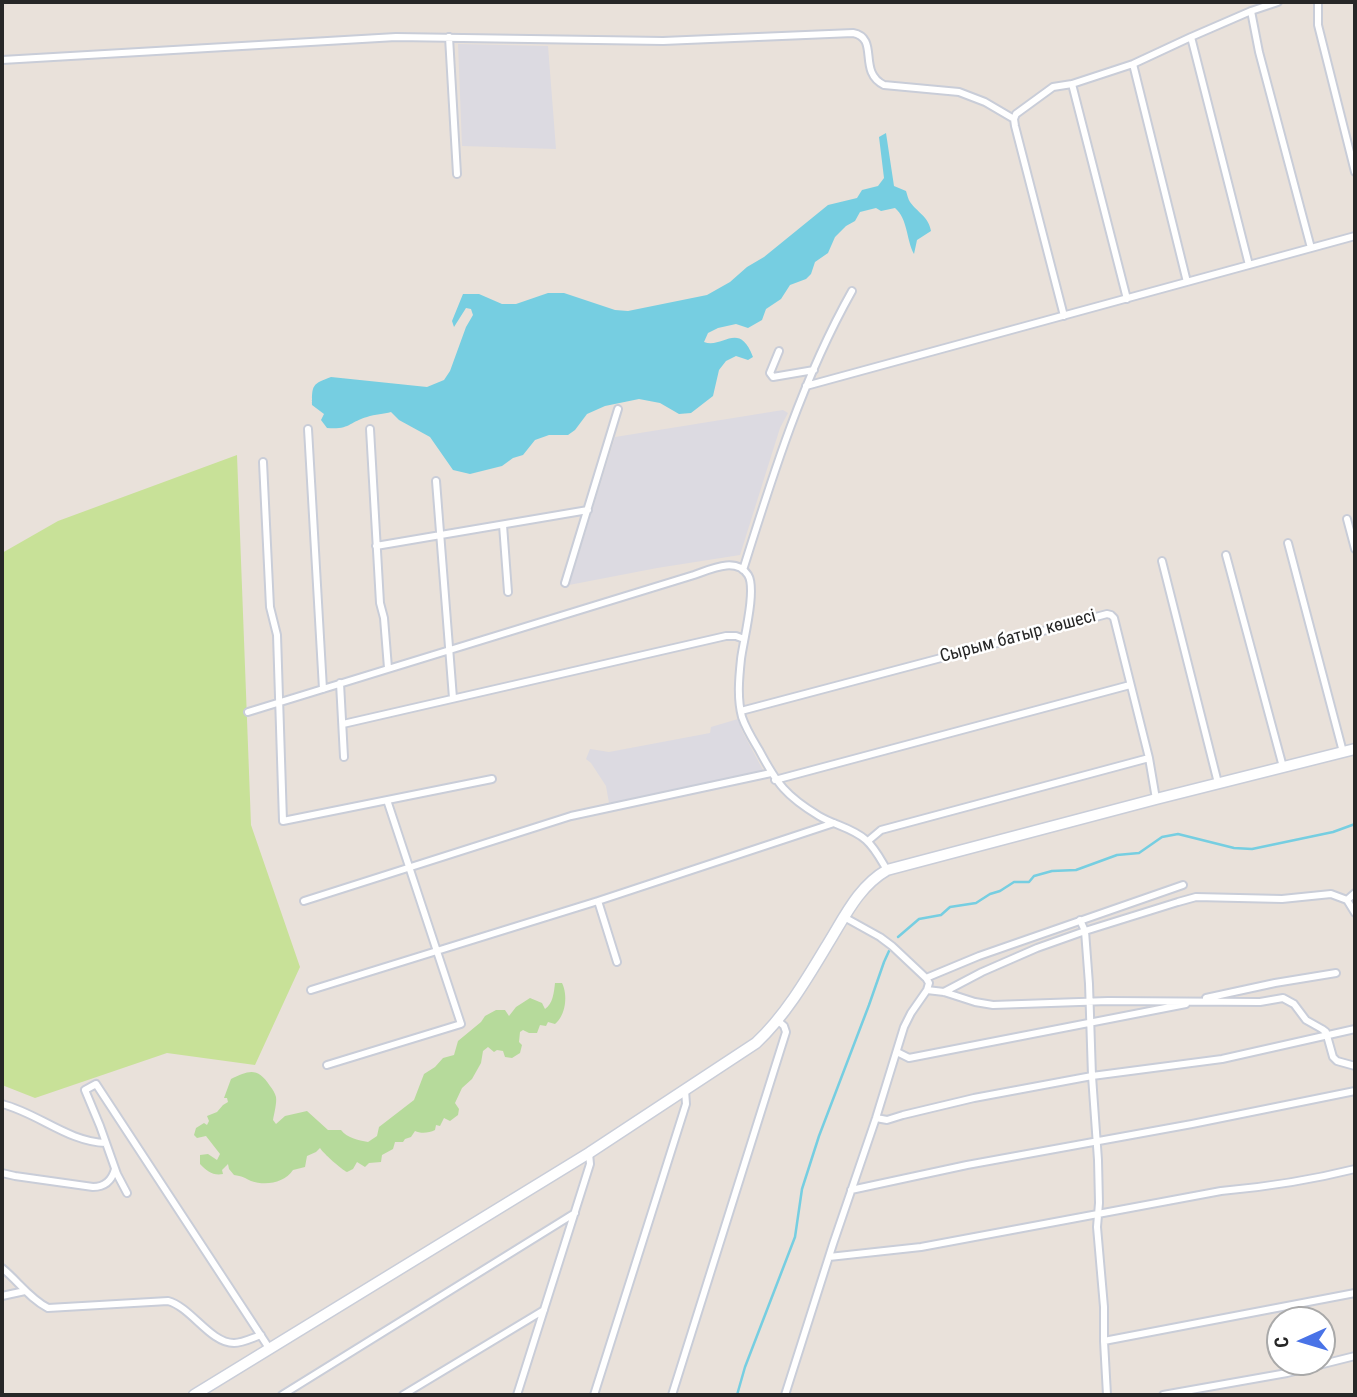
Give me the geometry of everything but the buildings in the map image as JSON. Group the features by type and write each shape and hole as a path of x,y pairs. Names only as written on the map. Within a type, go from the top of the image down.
{"main road":[{"path":"194,1395 589,1153 756,1044 777,1020 813,969 864,888 887,870 1355,749"}],"street":[{"path":"1064,316 1014,120 1016,114 1053,87 1072,84 1133,64 1251,11 1278,2"},
{"path":"1318,2 1318,25 1355,172"},
{"path":"1251,11 1259,52 1311,248"},
{"path":"2,60 396,37 663,41 853,33 860,34 866,41 872,76 876,81 884,85 959,92 985,102 1014,120"},
{"path":"449,37 457,174"},
{"path":"1191,37 1249,265"},
{"path":"1133,64 1187,282"},
{"path":"1072,84 1127,299"},
{"path":"806,386 1355,236"},
{"path":"743,570 783,445 806,386 839,313 852,291"},
{"path":"779,351 771,373 773,377 814,370"},
{"path":"565,583 618,410"},
{"path":"309,429 323,689"},
{"path":"370,429 380,603 384,618 388,668"},
{"path":"263,462 270,607 277,635 283,821 492,779"},
{"path":"436,481 453,698"},
{"path":"376,546 588,510"},
{"path":"1347,519 1355,549"},
{"path":"503,525 508,592"},
{"path":"1288,543 1343,752"},
{"path":"1226,555 1283,767"},
{"path":"1162,561 1218,783"},
{"path":"248,712 720,566 732,566 743,570 751,584 738,688 746,727 775,780 788,794 804,806 868,841 887,870"},
{"name":"Сырым батыр көшесі","path":"741,711 1107,614 1114,618 1149,758 1156,799"},
{"path":"343,724 726,636 744,639"},
{"path":"340,683 344,757"},
{"path":"775,780 1130,685"},
{"path":"868,841 881,830 1149,758"},
{"path":"304,901 571,816 771,773"},
{"path":"327,1065 461,1024 387,800"},
{"path":"311,990 598,901 834,823"},
{"path":"926,978 979,956 1182,885"},
{"path":"1347,900 1355,893"},
{"path":"944,992 1002,963 1085,931 1196,897 1282,899 1331,894 1347,900 1355,913"},
{"path":"598,901 617,962"},
{"path":"785,1395 908,1020 929,984 892,946 844,917"},
{"path":"1080,920 1085,931 1089,1001 1107,1395"},
{"path":"897,1052 909,1058 987,1044 1186,1004 1275,983 1336,973"},
{"path":"927,990 993,1005 1089,1001 1260,1002 1283,998 1294,1004 1306,1020 1322,1028 1337,1061 1355,1066"},
{"path":"672,1395 786,1032 777,1020"},
{"path":"876,1118 887,1120 974,1098 1092,1076 1222,1059 1355,1029"},
{"path":"127,1193 85,1090 96,1084 269,1348"},
{"path":"594,1395 686,1104 685,1090"},
{"path":"851,1190 967,1164 1192,1124 1355,1091"},
{"path":"2,1104 75,1136 106,1143"},
{"path":"517,1395 590,1164 589,1153"},
{"path":"2,1173 93,1187 109,1182 115,1168"},
{"path":"829,1257 912,1248 1221,1191 1318,1178 1355,1169"},
{"path":"282,1395 575,1213"},
{"path":"2,1268 38,1303 48,1308 168,1301 177,1304 218,1338 231,1344 261,1335"},
{"path":"2,1296 25,1291"},
{"path":"1104,1341 1355,1293"},
{"path":"403,1395 544,1310"},
{"path":"1163,1395 1287,1373 1355,1356"}],"shaded area":[{"path":"458,44 548,46 556,149 462,146"},
{"path":"783,410 788,413 780,428 740,555 569,585 615,437"},
{"path":"738,719 764,772 609,803 606,786 586,759 590,749 609,752 710,733 711,727"}],"green space":[{"path":"237,455 251,825 300,967 255,1065 167,1053 35,1098 2,1085 2,553 58,521"},
{"path":"555,983 562,983 564,988 564,1010 559,1020 555,1024 548,1022 546,1026 540,1025 537,1033 523,1030 520,1032 520,1053 512,1058 505,1057 503,1051 494,1052 488,1047 483,1051 481,1063 472,1079 462,1088 455,1103 459,1109 458,1115 450,1121 444,1118 440,1126 436,1125 433,1131 415,1131 403,1142 395,1142 393,1149 382,1155 381,1162 369,1163 365,1167 357,1162 353,1169 347,1172 320,1148 307,1156 305,1167 293,1170 280,1181 263,1183 234,1175 228,1164 222,1170 223,1174 216,1174 200,1164 200,1155 208,1154 217,1160 220,1154 206,1136 197,1138 194,1135 196,1128 204,1123 207,1125 207,1116 217,1112 228,1102 227,1098 224,1098 231,1079 253,1072 266,1080 276,1096 273,1120 276,1124 285,1116 307,1111 328,1130 341,1130 350,1137 368,1142 377,1136 379,1127 414,1100 424,1074 443,1058 454,1055 458,1041 485,1016 496,1010 505,1010 509,1016 516,1007 530,998 542,1003 545,1009 554,994"}],"water":[{"path":"886,133 894,186 906,191 910,202 925,218 931,231 917,240 914,254 905,223 895,208 881,211 876,208 860,212 855,221 835,237 828,253 815,262 811,274 806,279 790,285 781,299 766,309 762,320 748,328 736,324 708,333 704,342 718,342 730,338 742,340 753,357 748,360 736,356 726,361 719,370 713,396 691,413 679,414 660,403 639,399 605,406 587,414 568,435 549,435 535,440 523,455 502,466 470,474 453,470 430,437 399,420 391,412 370,416 345,427 327,428 321,420 324,414 312,405 314,386 331,377 427,387 444,380 473,315 471,309 466,308 454,327 452,321 463,294 479,294 502,304 516,304 548,293 564,293 615,310 628,311 707,295 764,257 828,205 857,198 862,190 878,186 884,178 879,137"}],"waterway":[{"path":"898,937 919,919 941,915 950,907 976,903 1014,882 1029,882 1034,876 1052,871 1076,870 1117,855 1139,853 1162,837 1178,834 1234,848 1252,849 1333,832 1355,824"},
{"path":"737,1395 745,1367 795,1237 802,1189 819,1136 889,951"}]}
